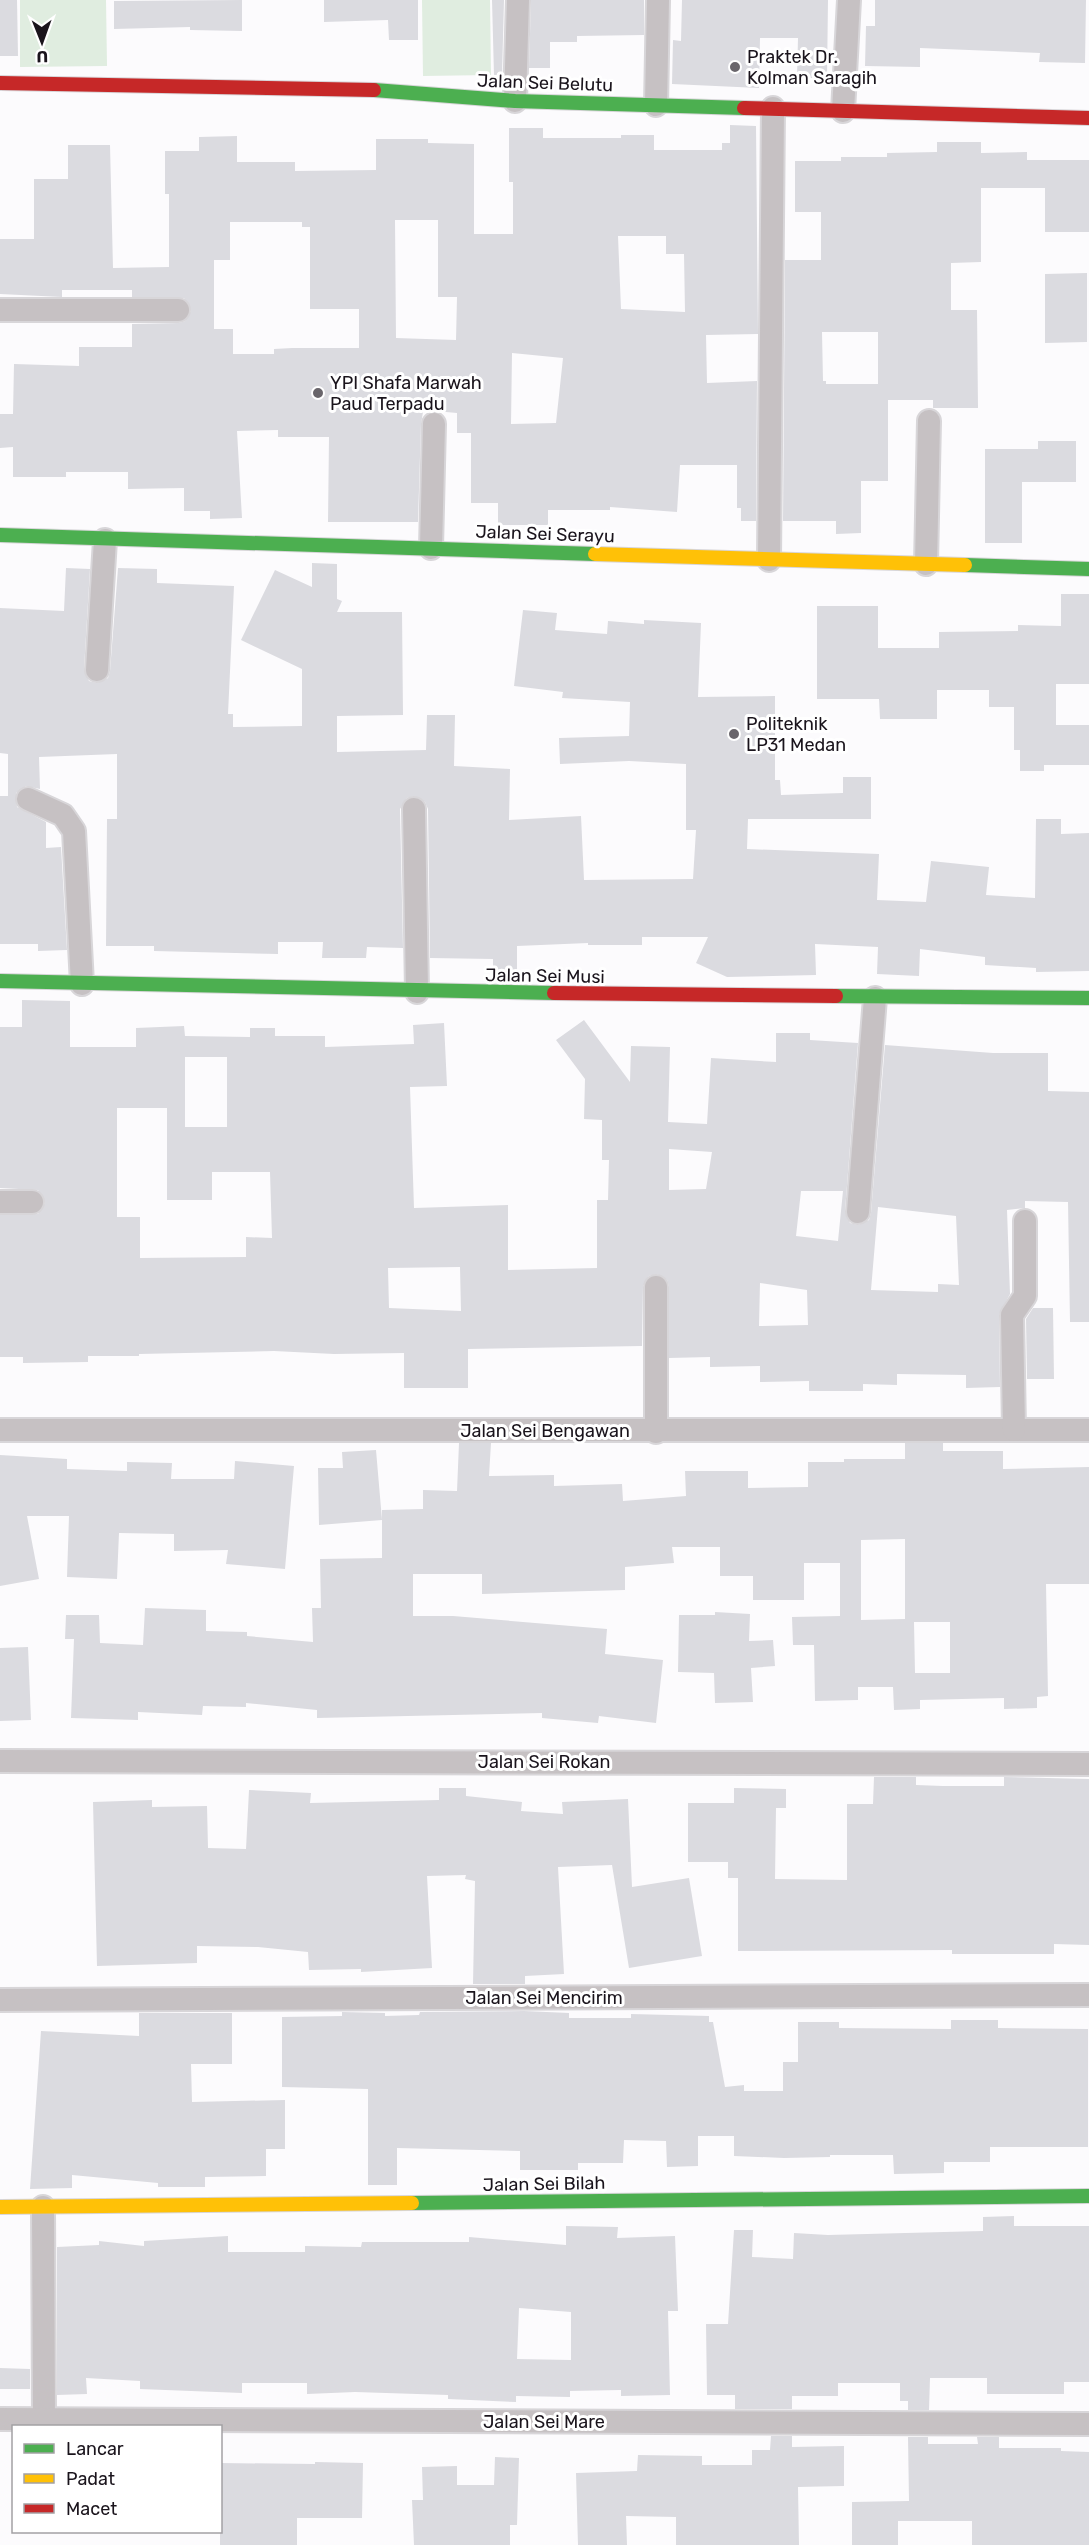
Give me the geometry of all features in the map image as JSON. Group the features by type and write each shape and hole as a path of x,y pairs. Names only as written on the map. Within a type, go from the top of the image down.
{"street":[{"path":"515,101 518,0"},
{"path":"656,105 658,0"},
{"path":"843,111 849,0"},
{"name":"Jalan Sei Belutu","path":"0,83 379,90 515,101 1089,118"},
{"path":"769,560 773,108"},
{"path":"0,310 178,310"},
{"path":"926,564 929,421"},
{"path":"431,548 434,424"},
{"name":"Jalan Sei Serayu","path":"0,535 1089,569"},
{"path":"97,670 105,540"},
{"path":"28,799 63,815 74,831 82,984"},
{"path":"414,809 417,992"},
{"name":"Jalan Sei Musi","path":"0,981 417,992 874,998 1089,998"},
{"path":"858,1212 874,998"},
{"path":"0,1202 32,1202"},
{"path":"1014,1430 1012,1316 1025,1296 1025,1221"},
{"path":"656,1287 656,1432"},
{"name":"Jalan Sei Bengawan","path":"0,1430 656,1432 1089,1430"},
{"name":"Jalan Sei Rokan","path":"0,1761 1089,1764"},
{"name":"Jalan Sei Mencirim","path":"0,2000 1089,1995"},
{"name":"Jalan Sei Bilah","path":"0,2207 1089,2196"},
{"path":"43,2207 44,2419"},
{"name":"Jalan Sei Mare","path":"0,2419 1089,2424"}],"green space":[{"path":"20,0 106,0 107,66 20,67"},
{"path":"422,0 490,0 491,75 423,76"}],"building":[{"path":"0,0 17,0 18,56 0,56"},
{"path":"242,0 242,31 190,30 190,27 114,29 114,1"},
{"path":"324,0 418,0 418,40 389,40 388,20 324,22"},
{"path":"492,0 504,0 502,75 494,75"},
{"path":"531,0 644,0 644,35 577,36 577,42 550,42 550,68 529,68"},
{"path":"682,0 828,0 827,78 797,78 798,38 760,38 759,88 672,84 673,40 681,41"},
{"path":"875,0 1086,0 1085,63 1039,62 1040,53 920,48 920,67 865,66 866,26 875,26"},
{"path":"730,125 756,126 758,334 706,335 707,383 757,381 756,521 741,521 741,508 737,508 737,465 680,465 677,512 610,507 610,510 548,510 548,525 498,525 498,503 471,503 471,433 457,433 457,413 423,412 418,522 328,522 329,437 278,437 278,430 237,431 242,518 210,519 210,511 184,511 184,488 128,489 128,472 66,472 66,477 13,477 13,447 0,448 0,414 13,414 14,364 79,366 79,347 132,347 132,324 179,323 185,321 191,311 184,298 132,297 132,290 62,290 62,297 0,294 0,239 34,239 34,179 68,179 68,145 110,145 113,268 169,267 169,194 165,194 165,151 199,151 199,137 237,136 237,162 295,162 295,171 376,170 376,139 428,139 428,143 474,144 474,234 513,234 513,182 509,182 509,128 543,128 543,138 621,138 621,135 654,135 654,150 722,150 722,143 730,143","holes":["395,220 438,220 438,297 457,297 456,340 396,338","230,222 302,222 302,227 310,227 310,309 359,309 359,348 292,348 274,349 274,354 233,354 233,329 214,329 214,260 230,260","618,236 666,236 666,254 684,254 685,312 621,309","512,353 563,358 556,423 511,424"]},
{"path":"937,142 981,142 981,153 1027,152 1027,160 1089,160 1089,232 1045,232 1045,188 981,188 981,262 951,263 951,310 977,310 978,408 933,408 933,400 888,400 888,481 861,481 861,533 836,534 836,521 783,521 785,260 821,260 821,212 795,212 795,161 841,161 841,157 887,157 887,153 937,152","holes":["822,332 878,332 878,384 826,384 826,381 823,381"]},
{"path":"1087,273 1087,342 1045,343 1045,274"},
{"path":"1038,441 1076,441 1076,482 1022,482 1022,543 985,543 985,449 1038,449"},
{"path":"312,563 337,564 337,599 342,601 337,612 402,612 403,715 337,716 337,752 426,750 427,715 455,715 454,766 510,769 509,820 581,816 584,880 693,879 696,830 686,830 686,764 629,761 560,764 559,738 629,736 630,702 562,698 563,692 514,686 523,610 557,613 555,630 607,634 608,621 644,624 644,620 701,623 698,697 775,696 775,780 780,780 781,795 843,793 843,777 871,777 871,819 748,819 747,849 879,854 877,900 926,902 931,861 989,867 986,895 1035,898 1036,819 1061,819 1061,834 1089,833 1089,971 1036,972 1036,968 985,965 985,957 920,949 919,976 877,974 878,947 815,944 816,975 727,977 696,963 708,937 642,937 642,945 588,945 588,943 517,946 517,975 493,975 493,959 430,958 428,809 425,802 414,796 407,798 400,809 403,948 367,947 366,958 322,958 323,942 278,942 278,954 154,951 154,946 106,946 107,819 117,819 117,754 39,757 40,789 26,786 16,793 17,807 46,822 46,848 61,847 67,950 38,951 38,944 0,944 0,796 8,796 8,754 0,753 0,608 64,611 66,568 90,569 84,669 89,681 97,683 108,678 110,671 118,568 157,569 157,583 234,586 228,714 233,714 233,727 302,726 302,669 241,640 275,570 312,587"},
{"path":"1061,594 1089,594 1089,684 1056,684 1056,725 1089,725 1089,765 1044,765 1044,771 1020,771 1020,750 1014,750 1014,707 989,707 989,690 937,690 937,719 880,719 879,699 817,699 817,606 878,606 878,648 939,648 939,632 1018,631 1018,625 1061,626"},
{"path":"22,1000 70,1001 70,1047 136,1047 136,1028 184,1026 185,1036 250,1037 250,1028 275,1028 275,1036 325,1036 325,1047 414,1044 413,1025 444,1023 447,1086 410,1087 414,1208 508,1205 508,1270 597,1268 597,1200 608,1200 609,1160 602,1160 602,1120 584,1119 585,1079 556,1040 584,1020 630,1082 631,1046 670,1047 668,1122 707,1124 711,1058 776,1062 776,1033 810,1033 810,1040 858,1043 845,1211 850,1223 858,1225 869,1220 871,1213 885,1045 993,1053 1048,1053 1048,1091 1089,1092 1089,1322 1070,1322 1068,1202 1025,1201 1025,1208 1007,1210 1010,1294 999,1315 1000,1387 966,1388 966,1375 897,1374 897,1385 863,1384 863,1391 809,1391 809,1381 760,1382 760,1366 710,1367 710,1357 669,1358 669,1286 667,1280 657,1274 649,1276 643,1286 642,1346 468,1349 468,1388 404,1388 404,1353 334,1354 274,1351 139,1354 139,1356 88,1356 88,1362 23,1363 23,1357 0,1357 0,1215 38,1214 45,1203 38,1190 0,1188 0,1027 22,1027","holes":["185,1057 227,1057 227,1127 185,1127","117,1108 167,1108 167,1200 212,1200 212,1172 270,1172 272,1238 246,1237 246,1257 140,1258 140,1217 117,1217","669,1149 712,1152 706,1189 669,1190","801,1191 843,1191 838,1241 796,1236","878,1207 956,1216 959,1285 938,1284 938,1292 871,1290","460,1267 461,1311 389,1308 388,1268","760,1283 807,1290 808,1325 759,1326"]},
{"path":"1033,1308 1053,1308 1054,1379 1027,1379 1026,1319"},
{"path":"459,1443 491,1443 489,1476 554,1475 554,1486 622,1484 623,1501 686,1496 685,1471 748,1471 748,1488 808,1487 808,1462 844,1462 844,1459 905,1459 905,1443 943,1443 943,1451 1003,1451 1003,1469 1089,1467 1089,1584 1046,1584 1048,1696 1037,1697 1037,1708 1004,1709 1004,1698 920,1700 920,1709 894,1710 893,1687 858,1687 858,1700 815,1701 814,1645 793,1645 792,1617 840,1616 840,1563 804,1563 804,1600 753,1600 753,1576 720,1576 720,1547 672,1547 674,1563 625,1567 625,1590 482,1594 482,1574 413,1574 413,1616 453,1616 607,1629 605,1654 663,1660 656,1723 599,1716 598,1723 542,1718 542,1713 317,1718 317,1710 246,1703 246,1707 203,1706 202,1715 138,1712 138,1720 71,1718 74,1639 65,1639 66,1615 99,1615 100,1643 143,1645 145,1608 206,1610 206,1631 247,1632 247,1636 313,1642 312,1608 321,1608 320,1559 382,1558 382,1510 423,1509 423,1490 457,1491","holes":["905,1539 905,1619 861,1620 861,1540","914,1622 950,1622 950,1673 915,1673"]},
{"path":"376,1450 382,1520 319,1525 318,1468 343,1468 342,1452"},
{"path":"0,1455 67,1459 67,1469 127,1471 127,1462 172,1463 171,1479 234,1479 235,1461 294,1466 285,1569 226,1564 228,1550 174,1551 174,1534 119,1533 117,1579 67,1577 69,1516 27,1516 39,1579 0,1586"},
{"path":"715,1612 750,1614 749,1641 773,1640 775,1666 751,1668 753,1702 715,1703 714,1673 678,1672 679,1615 715,1615"},
{"path":"28,1647 31,1720 0,1721 0,1648"},
{"path":"874,1777 916,1777 916,1785 943,1786 1004,1786 1004,1777 1089,1779 1089,1945 1054,1944 1054,1954 952,1954 952,1950 738,1951 738,1878 728,1878 728,1862 688,1862 688,1803 734,1803 734,1788 786,1789 786,1808 776,1808 775,1879 847,1880 847,1804 873,1804"},
{"path":"439,1788 466,1788 466,1796 522,1802 521,1811 563,1814 562,1802 628,1799 632,1887 689,1878 702,1956 629,1968 612,1865 558,1867 564,1974 525,1976 525,1984 473,1984 475,1881 465,1879 466,1875 427,1876 432,1968 361,1972 361,1969 309,1970 308,1952 258,1947 197,1946 197,1963 97,1966 93,1802 152,1800 152,1807 207,1806 208,1848 246,1849 249,1790 311,1793 310,1803 439,1800"},
{"path":"342,2012 385,2013 385,2016 419,2015 420,2012 569,2013 569,2018 631,2018 631,2014 709,2016 709,2022 713,2022 725,2087 744,2085 744,2091 783,2091 783,2062 798,2062 798,2022 839,2022 839,2028 951,2029 951,2020 998,2020 998,2028 1088,2029 1088,2147 990,2147 990,2162 944,2162 944,2173 894,2174 893,2155 784,2158 734,2156 734,2136 698,2136 698,2166 667,2167 666,2141 624,2140 623,2163 578,2163 578,2170 520,2170 520,2151 397,2148 397,2185 368,2185 368,2089 282,2087 282,2017 342,2016"},
{"path":"139,2013 232,2013 232,2064 191,2064 192,2102 285,2100 285,2149 266,2149 266,2176 205,2177 205,2187 158,2187 158,2183 72,2175 72,2188 30,2189 41,2031 139,2036"},
{"path":"1014,2216 1014,2226 1089,2226 1089,2382 1064,2382 1064,2394 987,2394 987,2378 930,2378 929,2410 908,2410 908,2401 900,2401 900,2383 838,2383 838,2396 792,2396 792,2409 735,2409 735,2395 707,2395 706,2324 728,2324 734,2230 753,2230 752,2257 793,2259 794,2233 828,2235 983,2231 983,2217"},
{"path":"566,2226 618,2227 617,2238 675,2236 678,2311 668,2311 670,2395 621,2396 621,2390 570,2391 570,2397 516,2396 516,2402 448,2399 448,2395 355,2392 307,2394 307,2383 242,2383 242,2393 140,2389 140,2381 86,2378 87,2394 57,2395 57,2247 99,2245 99,2241 144,2246 144,2241 228,2236 228,2252 305,2252 305,2246 361,2247 362,2242 469,2242 469,2237 566,2245","holes":["519,2308 571,2312 571,2360 517,2359"]},
{"path":"0,2368 30,2369 30,2389 0,2389"},
{"path":"771,2436 792,2436 792,2447 844,2446 844,2486 798,2487 799,2545 676,2545 676,2517 626,2516 627,2545 578,2545 576,2473 637,2471 638,2455 702,2456 702,2465 752,2465 752,2450 770,2450"},
{"path":"908,2437 928,2437 928,2444 978,2444 977,2437 999,2437 999,2448 1061,2448 1061,2451 1089,2452 1089,2545 972,2545 972,2521 898,2521 898,2545 852,2545 852,2502 909,2501"},
{"path":"495,2457 519,2458 517,2525 510,2525 510,2545 414,2545 412,2500 423,2500 422,2467 457,2466 457,2485 494,2485"},
{"path":"315,2462 363,2463 362,2518 297,2518 297,2545 220,2545 222,2463 315,2464"}],"traffic: fast":[{"path":"374,90 515,101 744,108"},
{"path":"0,535 595,554"},
{"path":"965,565 1089,569"},
{"path":"0,981 554,993"},
{"path":"836,996 1089,998"},
{"path":"412,2203 1089,2196"}],"traffic: slow":[{"path":"595,554 965,565"},
{"path":"0,2207 412,2203"}],"traffic: jam":[{"path":"0,83 374,90"},
{"path":"744,108 1089,118"},
{"path":"554,993 836,996"}],"place":[{"name":"Praktek Dr. Kolman Saragih","path":"735,67"},
{"name":"YPI Shafa Marwah Paud Terpadu","path":"318,393"},
{"name":"Politeknik LP31 Medan","path":"734,734"}]}
